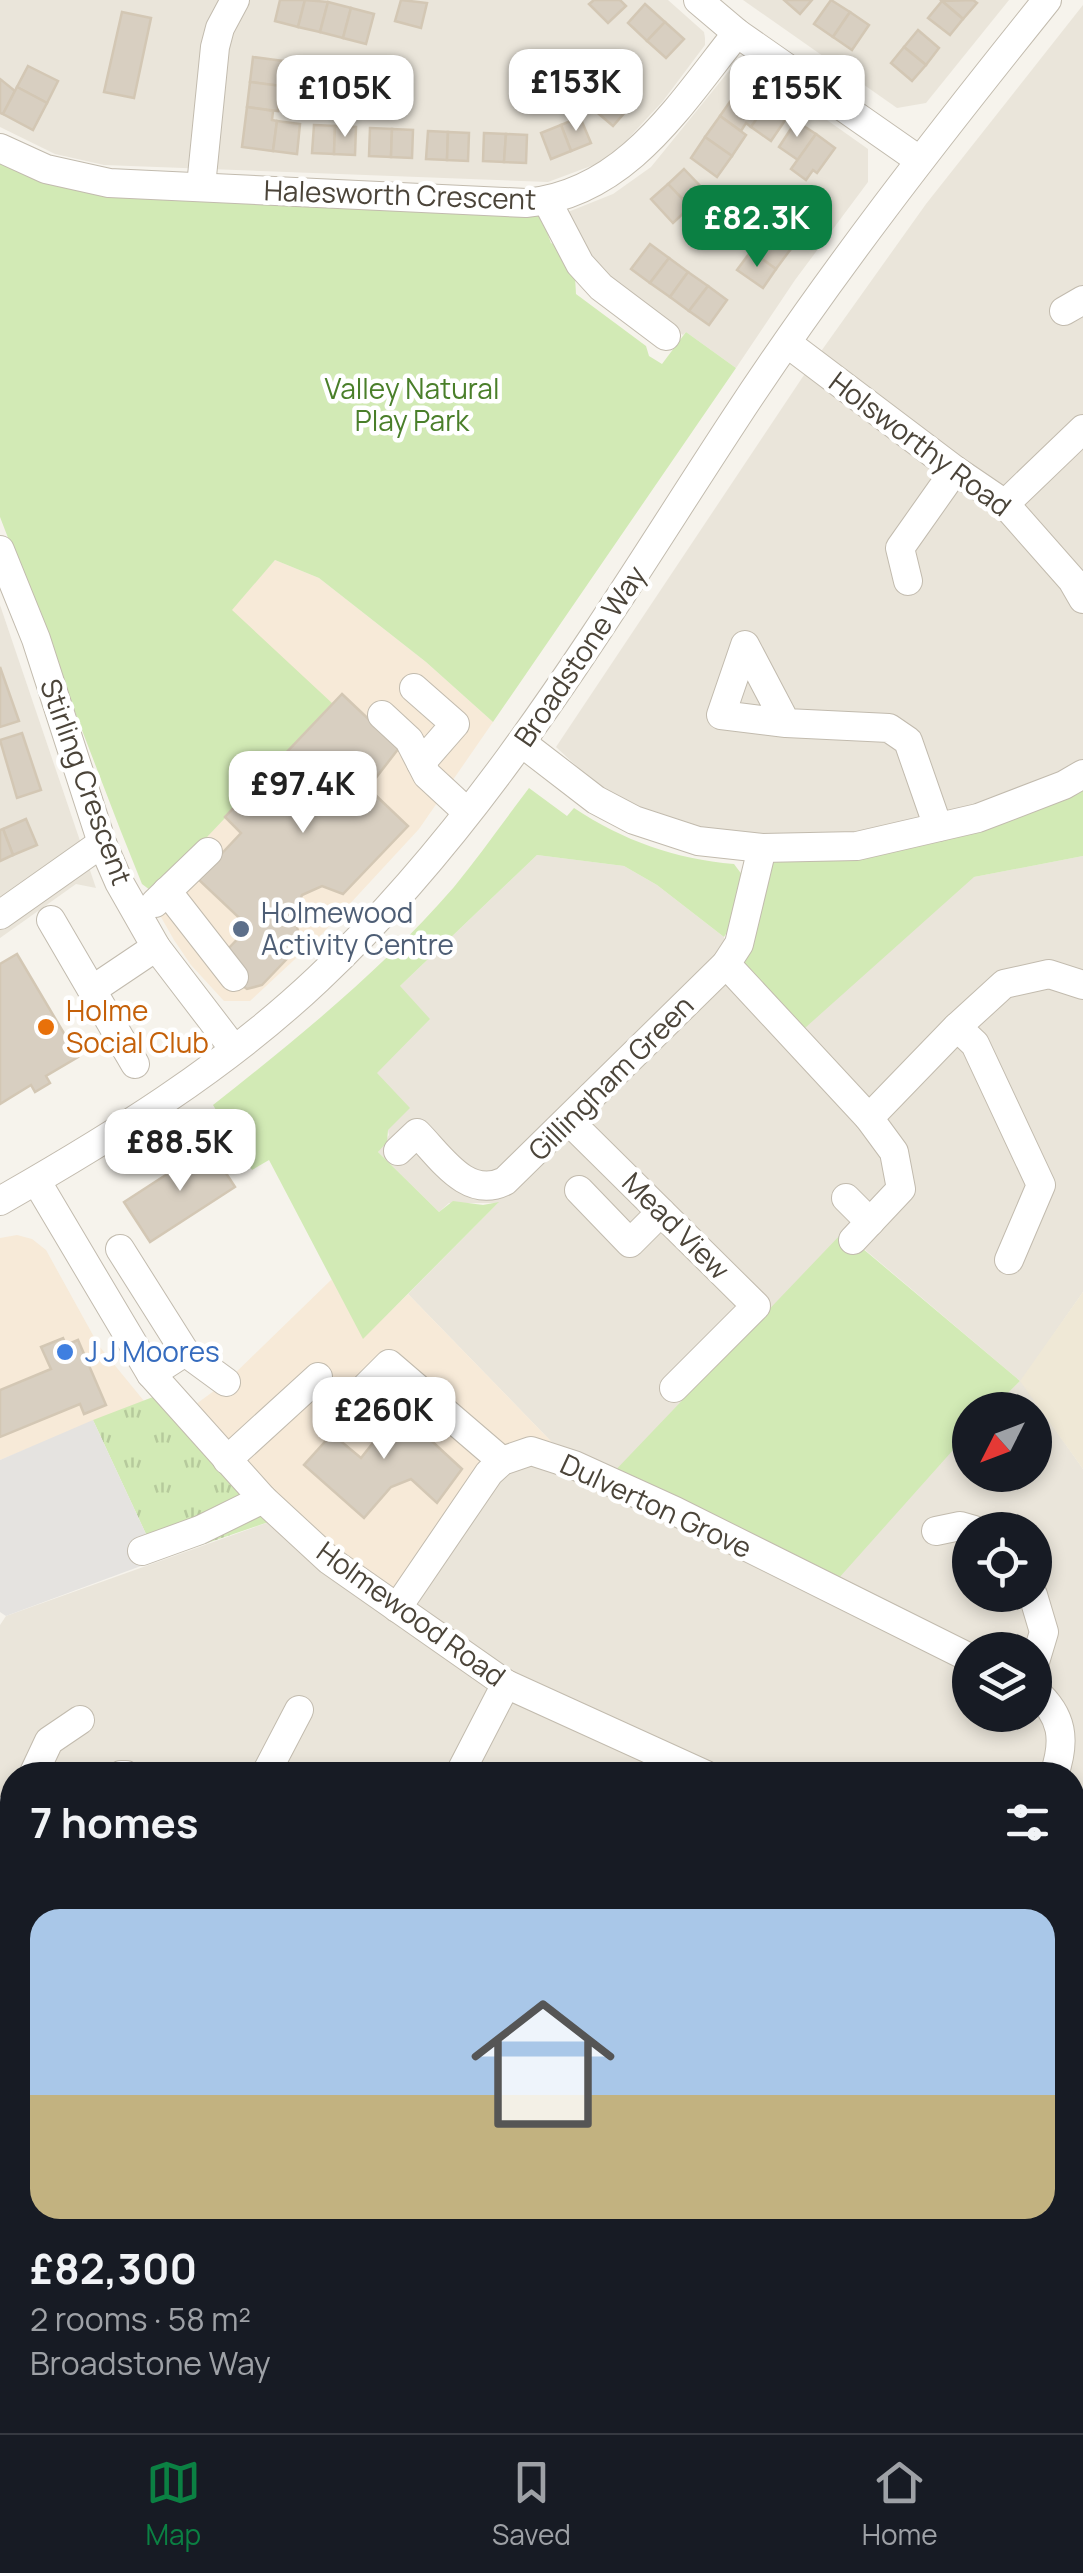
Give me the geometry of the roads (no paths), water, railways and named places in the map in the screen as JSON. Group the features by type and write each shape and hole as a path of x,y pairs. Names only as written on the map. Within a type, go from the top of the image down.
{"street":[{"path":"201,186 214,47 235,0"},
{"path":"698,0 737,32 919,160"},
{"name":"Broadstone Way","path":"0,1201 153,1109 284,1010 352,945 468,812 522,743 787,343 919,160 1047,0"},
{"name":"Halesworth Crescent","path":"0,148 46,169 88,180 547,201 596,182 639,152 737,32"},
{"path":"547,201 580,264 601,287 666,336"},
{"name":"Holsworthy Road","path":"787,343 1005,504 1072,580 1083,598"},
{"path":"1005,504 1083,429"},
{"path":"908,581 900,548 955,470"},
{"name":"Stirling Crescent","path":"0,550 36,639 102,843 138,920 234,1049"},
{"path":"414,688 455,724 421,763"},
{"path":"382,716 410,740 427,775 468,812"},
{"path":"786,723 889,728 908,741 938,827"},
{"path":"522,743 596,800 634,820 698,841 762,848 857,846 978,818 1083,774"},
{"path":"0,916 102,843"},
{"name":"Gillingham Green","path":"398,1151 417,1134 463,1180 488,1187 505,1182 726,964 739,944 762,848"},
{"path":"138,920 208,852"},
{"path":"167,892 234,977"},
{"path":"50,920 135,1064"},
{"path":"92,990 156,948"},
{"path":"726,964 869,1118 894,1152 900,1189 861,1231 846,1198"},
{"path":"869,1118 1004,984 1049,974 1083,985"},
{"path":"957,1027 975,1044 1041,1185 1009,1260"},
{"name":"Mead View","path":"568,1120 756,1306 674,1388"},
{"name":"Holmewood Road","path":"37,1182 152,1374 264,1499 329,1560 506,1684 648,1762"},
{"path":"578,1190 630,1243 662,1212"},
{"path":"120,1250 186,1352 226,1382"},
{"path":"152,1374 186,1352"},
{"path":"346,1407 389,1364 502,1461 489,1473 397,1608"},
{"path":"227,1460 318,1378"},
{"name":"Dulverton Grove","path":"502,1461 531,1451 608,1478 952,1649"},
{"path":"142,1551 200,1530 264,1499"},
{"path":"936,1531 952,1528"},
{"path":"466,1762 506,1684"},
{"path":"1052,1706 1064,1746 1058,1762"},
{"path":"272,1762 299,1710"},
{"path":"39,1762 49,1741 80,1720"}],"place":[{"name":"Holmewood Activity Centre","path":"241,929"},
{"name":"Holme Social Club","path":"46,1027"},
{"name":"J J Moores","path":"65,1352"}],"park label":[{"name":"Valley Natural Play Park","path":"412,405"}]}
